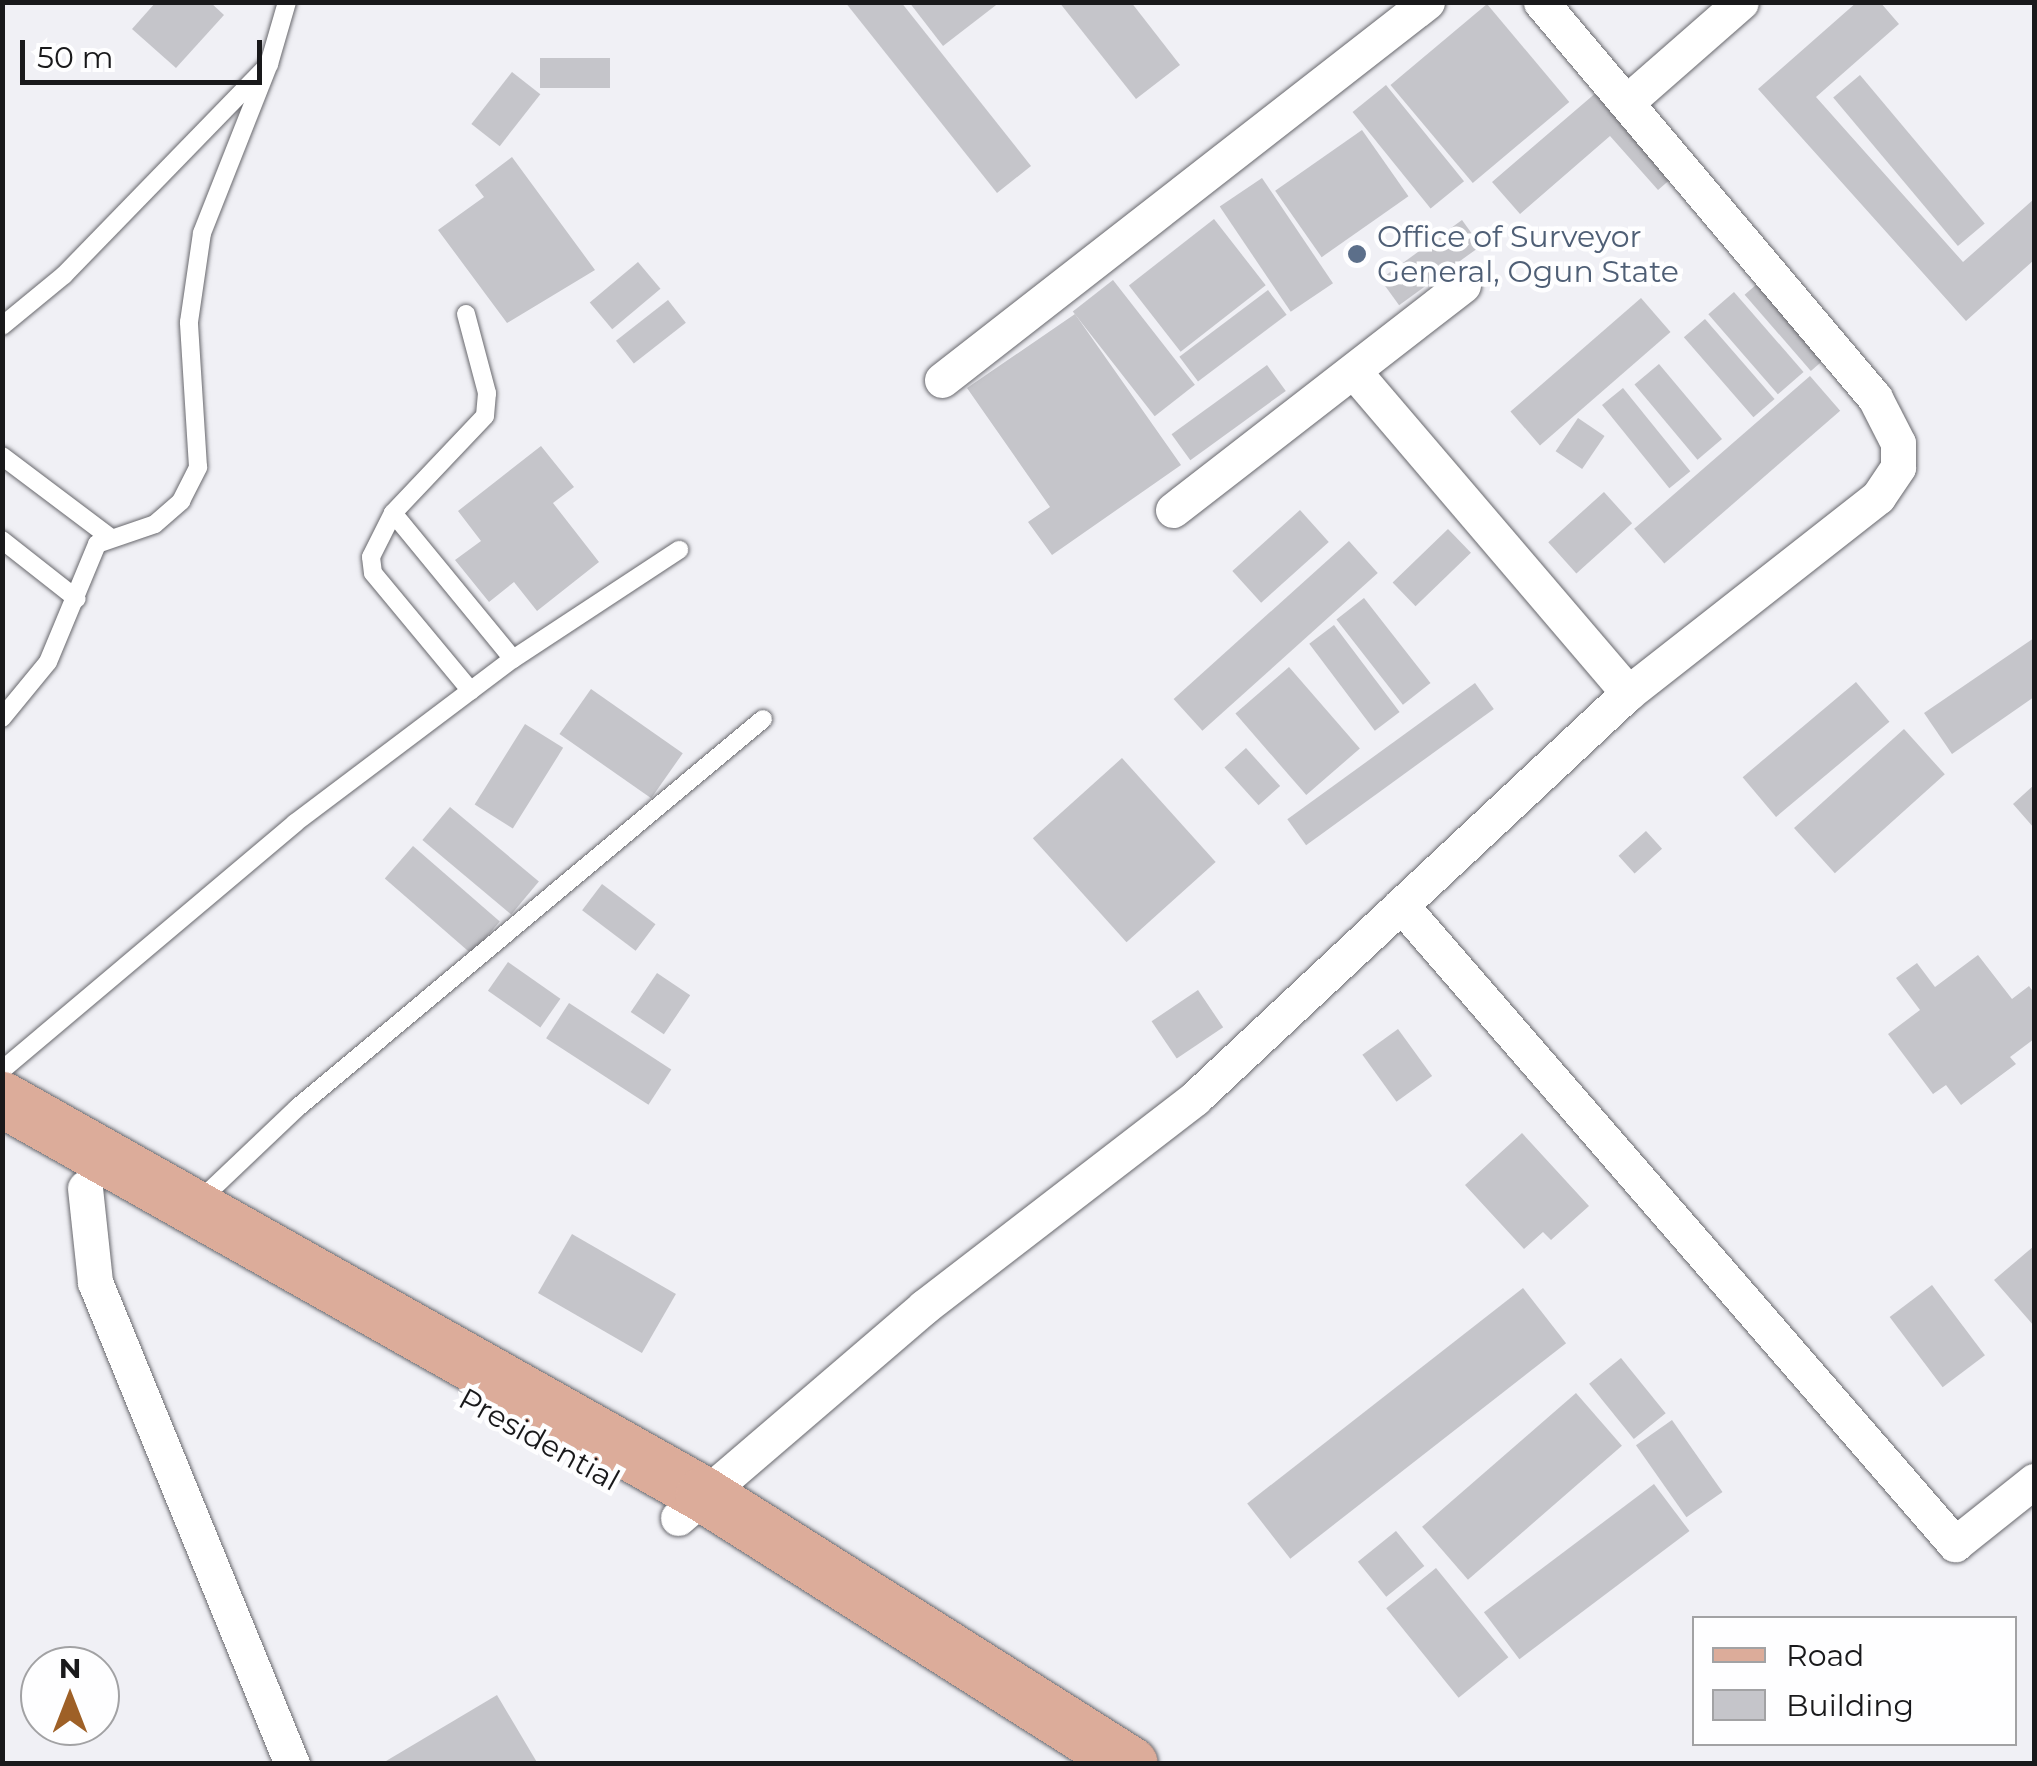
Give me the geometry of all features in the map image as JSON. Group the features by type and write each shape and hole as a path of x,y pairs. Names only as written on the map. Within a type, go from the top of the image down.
{"main road":[{"path":"2,1099 1130,1764"},
{"name":"Presidential","path":"2,1141 690,1506 1060,1764"}],"street":[{"path":"942,380 1426,2"},
{"path":"690,1506 924,1307 1195,1098 1628,692 1878,497 1898,468 1898,443 1875,398 1628,100 1541,2"},
{"path":"1628,100 1741,2"},
{"path":"1173,510 1355,374 1462,285"},
{"path":"1355,374 1628,692"},
{"path":"1402,905 1955,1544 2034,1481"},
{"path":"85,1188 95,1282 292,1764"}],"lane":[{"path":"2,718 48,662 54,634 77,599 97,544 108,536 156,524 181,501 198,468 189,322 202,233 269,64 287,2"},
{"path":"2,326 64,274 269,64"},
{"path":"466,314 487,393 485,416 393,513 375,538 373,573 471,692"},
{"path":"2,456 108,536"},
{"path":"393,513 513,659"},
{"path":"2,540 77,599"},
{"path":"2,1070 295,822 513,659 679,550"},
{"path":"189,1210 296,1108 764,720"}],"building":[{"path":"156,2 210,2 224,15 176,68 132,29"},
{"path":"845,2 901,2 1031,166 997,193"},
{"path":"909,2 1000,2 943,46"},
{"path":"1059,2 1131,2 1180,65 1136,99"},
{"path":"1857,2 1880,2 1899,24 1816,97 1963,262 2034,199 2034,260 1966,321 1758,89"},
{"path":"1487,4 1569,102 1473,183 1390,85"},
{"path":"540,58 610,58 610,88 540,88"},
{"path":"512,72 540,94 500,146 471,124"},
{"path":"1860,75 1985,224 1958,246 1833,97"},
{"path":"1386,85 1464,181 1431,208 1353,112"},
{"path":"1605,85 1680,171 1658,190 1610,136 1520,214 1492,182"},
{"path":"1362,130 1408,196 1322,257 1275,191"},
{"path":"512,157 595,270 507,323 438,230 484,197 475,185"},
{"path":"1262,178 1333,283 1291,312 1220,207"},
{"path":"1214,219 1266,285 1181,352 1129,285"},
{"path":"1462,220 1481,246 1399,305 1380,279"},
{"path":"638,262 660,289 612,329 590,302"},
{"path":"1765,277 1831,353 1811,371 1745,295"},
{"path":"1113,280 1195,385 1155,416 1073,311"},
{"path":"1268,290 1287,315 1198,382 1179,357"},
{"path":"1734,292 1804,372 1778,394 1708,314"},
{"path":"1641,298 1671,332 1540,445 1510,411"},
{"path":"668,300 686,323 634,363 616,341"},
{"path":"1075,314 1181,465 1052,555 1028,522 1050,507 967,388"},
{"path":"1705,319 1775,399 1753,417 1684,337"},
{"path":"1659,364 1722,439 1697,460 1634,385"},
{"path":"1267,365 1286,391 1190,460 1172,434"},
{"path":"1810,376 1840,411 1664,564 1634,529"},
{"path":"1623,388 1690,471 1669,488 1602,405"},
{"path":"1578,418 1605,436 1582,469 1556,451"},
{"path":"541,446 574,487 553,503 599,562 537,611 514,582 489,602 455,560 481,541 458,511"},
{"path":"1604,492 1632,523 1576,573 1548,542"},
{"path":"1300,510 1329,542 1261,603 1232,571"},
{"path":"1448,529 1471,553 1416,606 1393,582"},
{"path":"1349,541 1378,573 1202,731 1174,699"},
{"path":"1364,598 1430,683 1403,705 1336,620"},
{"path":"1334,625 1400,712 1375,731 1309,644"},
{"path":"2034,638 2034,697 1952,754 1924,713"},
{"path":"1289,667 1360,749 1306,795 1235,714"},
{"path":"1856,682 1889,722 1776,817 1743,777"},
{"path":"1475,683 1494,709 1306,845 1287,819"},
{"path":"591,689 683,753 651,798 559,734"},
{"path":"525,724 563,748 513,828 475,805"},
{"path":"1904,729 1945,774 1835,873 1794,828"},
{"path":"1246,748 1280,786 1259,805 1224,767"},
{"path":"1122,758 1216,862 1127,942 1033,838"},
{"path":"2034,785 2034,828 2013,804"},
{"path":"450,807 539,882 511,915 422,840"},
{"path":"1646,831 1662,849 1635,874 1619,856"},
{"path":"413,846 500,921 472,954 385,878"},
{"path":"602,884 656,924 636,951 582,910"},
{"path":"1978,955 2012,999 2029,986 2034,993 2034,1039 2010,1057 2016,1064 1961,1105 1946,1085 1933,1094 1888,1034 1920,1010 1896,978 1917,963 1935,987"},
{"path":"508,962 560,999 540,1027 488,991"},
{"path":"657,973 690,995 664,1034 631,1012"},
{"path":"1198,990 1223,1027 1177,1059 1152,1021"},
{"path":"569,1003 671,1069 648,1105 546,1038"},
{"path":"1398,1029 1432,1076 1396,1102 1362,1055"},
{"path":"1522,1133 1589,1206 1551,1240 1543,1232 1524,1249 1465,1185"},
{"path":"572,1234 676,1294 642,1353 538,1293"},
{"path":"2034,1246 2034,1326 1994,1280"},
{"path":"1932,1285 1985,1355 1943,1387 1890,1317"},
{"path":"1523,1288 1566,1343 1290,1559 1247,1503"},
{"path":"1621,1358 1666,1413 1634,1439 1589,1384"},
{"path":"1576,1393 1622,1446 1468,1580 1422,1527"},
{"path":"1672,1420 1722,1492 1686,1517 1636,1445"},
{"path":"1654,1484 1690,1531 1519,1659 1484,1612"},
{"path":"1396,1531 1424,1566 1386,1597 1358,1562"},
{"path":"1436,1568 1508,1657 1459,1698 1386,1608"},
{"path":"497,1695 538,1764 381,1764"}],"place":[{"name":"Office of Surveyor General, Ogun State","path":"1357,254"}]}
